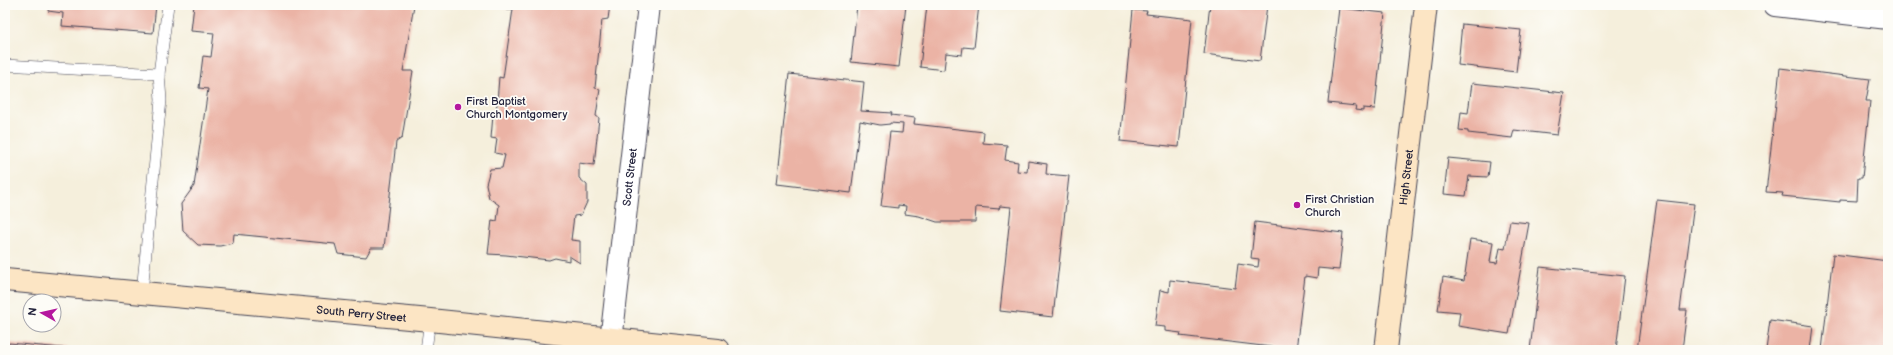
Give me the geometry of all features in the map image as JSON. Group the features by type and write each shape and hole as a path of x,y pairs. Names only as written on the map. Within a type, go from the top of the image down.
{"main road":[{"name":"High Street","path":"1386,350 1426,5"},
{"name":"South Perry Street","path":"5,280 430,320 611,344 718,350"}],"street":[{"name":"Scott Street","path":"611,344 649,5"},
{"path":"1775,5 1850,9 1888,18"}],"lane":[{"path":"142,292 161,100 159,74 168,5"},
{"path":"5,65 159,74"},
{"path":"426,350 430,320"}],"building":[{"path":"49,5 156,5 153,33 62,26 63,13 48,11"},
{"path":"194,5 414,5 403,71 413,71 402,138 396,142 384,248 371,248 366,257 338,254 335,244 234,234 233,243 220,246 198,245 183,231 181,204 194,186 208,89 199,88 203,56 211,57 214,33 191,31"},
{"path":"506,5 610,5 608,19 602,20 595,88 600,89 596,116 599,118 594,165 579,163 579,178 587,185 587,202 581,215 574,216 571,240 580,241 580,263 569,256 569,261 555,258 549,260 488,254 492,220 497,221 499,205 489,198 486,184 490,169 502,168 505,155 495,153 497,139 491,138 493,115 496,115 499,77 503,78 513,9 505,9"},
{"path":"857,5 906,5 899,67 851,62"},
{"path":"927,5 979,5 974,48 963,47 962,55 946,53 944,70 920,67"},
{"path":"1210,5 1267,5 1260,61 1204,54"},
{"path":"1339,8 1385,13 1375,109 1363,108 1363,111 1355,110 1356,106 1328,103"},
{"path":"1133,10 1147,11 1146,14 1192,19 1179,147 1120,141"},
{"path":"1462,24 1521,30 1516,72 1458,65"},
{"path":"1780,68 1870,79 1866,101 1870,101 1862,178 1858,178 1857,201 1840,200 1840,202 1782,196 1783,193 1766,192"},
{"path":"789,74 864,82 861,111 892,113 891,115 915,118 914,124 984,132 983,143 1007,145 1005,160 1018,162 1017,171 1027,172 1028,161 1047,164 1046,174 1069,176 1053,317 1000,311 1011,207 1000,206 999,209 976,207 975,222 937,222 919,216 905,214 906,206 898,205 898,208 881,206 890,132 902,133 903,124 890,123 880,125 860,121 851,193 777,184"},
{"path":"1472,83 1564,93 1557,135 1514,130 1512,138 1468,133 1468,131 1459,130 1461,112 1468,113"},
{"path":"1448,158 1490,162 1488,177 1469,176 1466,196 1444,194"},
{"path":"1657,200 1694,204 1680,310 1687,310 1682,350 1637,350"},
{"path":"1510,221 1529,223 1509,334 1458,326 1460,312 1438,310 1443,277 1464,281 1470,239 1493,242 1490,262 1497,263 1500,248 1505,249"},
{"path":"1255,222 1343,233 1339,270 1318,268 1317,278 1305,276 1296,350 1180,336 1181,333 1165,331 1165,327 1155,326 1160,290 1169,292 1170,280 1235,288 1238,264 1258,267 1259,259 1251,258"},
{"path":"1833,254 1888,261 1888,350 1822,350"},
{"path":"1540,267 1625,276 1616,350 1530,350"},
{"path":"1770,320 1813,326 1810,350 1766,350"},
{"path":"9,343 72,349 72,350 8,350"}],"place":[{"name":"First Baptist Church Montgomery","path":"458,107"},
{"name":"First Christian Church","path":"1297,205"}]}
